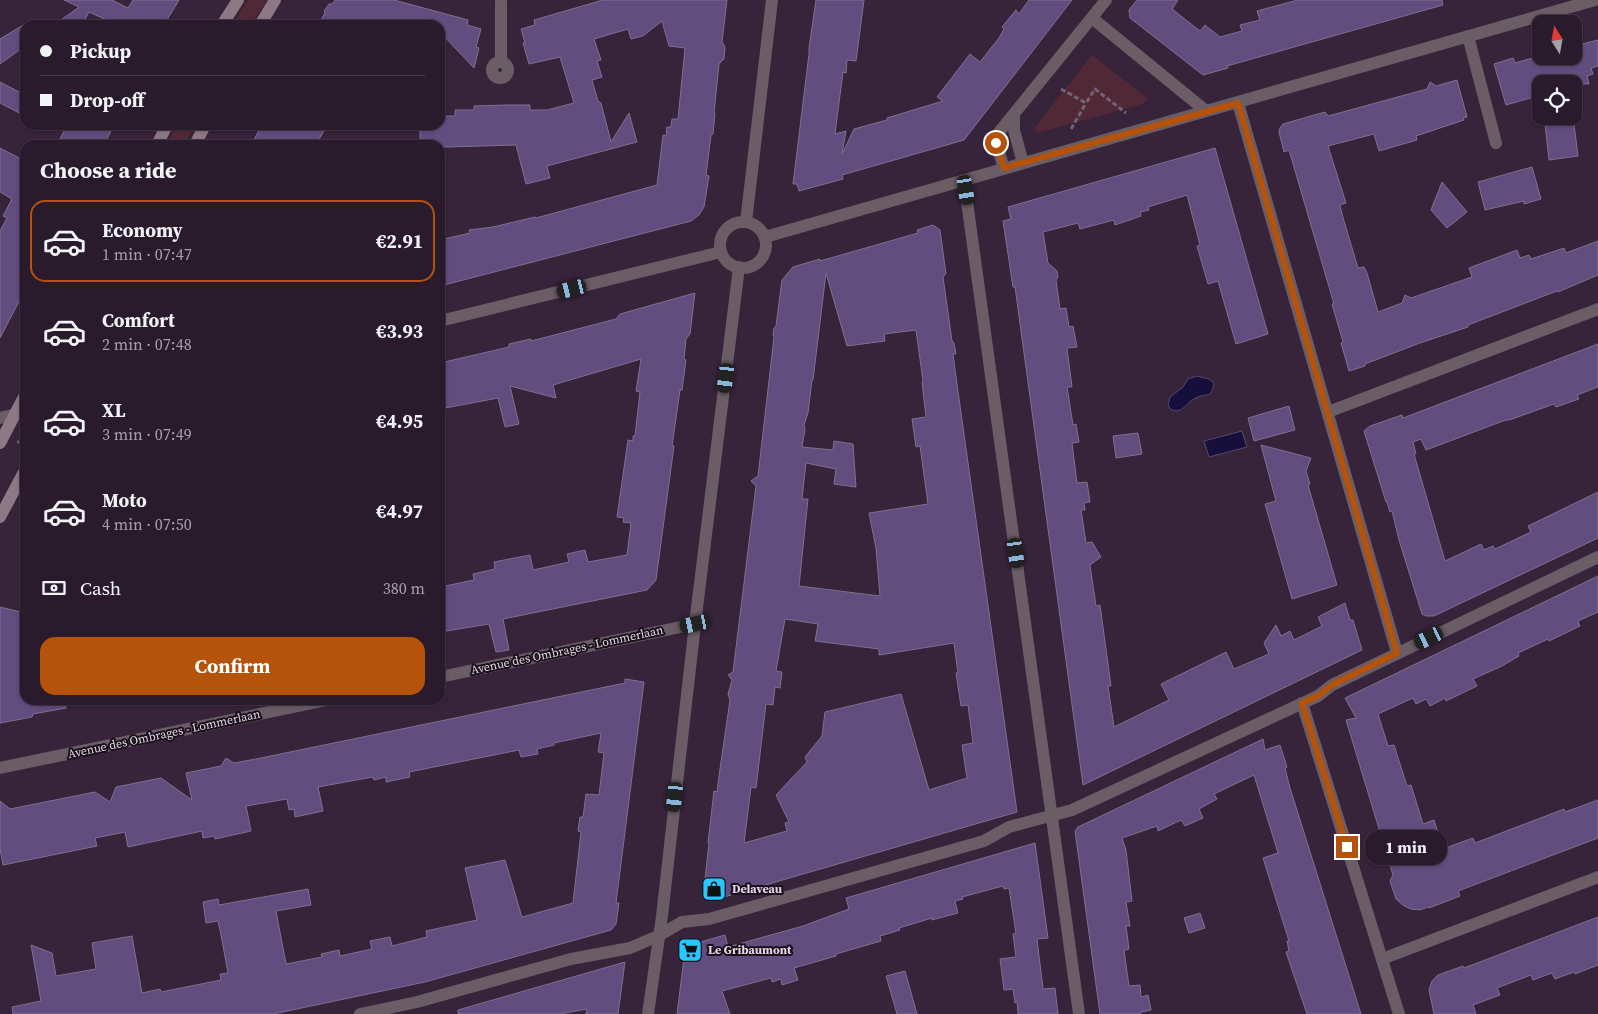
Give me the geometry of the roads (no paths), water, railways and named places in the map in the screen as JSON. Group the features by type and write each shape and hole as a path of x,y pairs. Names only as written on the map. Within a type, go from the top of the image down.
{"main road":[{"path":"225,20 238,0"},
{"path":"263,20 275,0"},
{"path":"0,442 20,413"},
{"path":"0,517 20,479"}],"street":[{"path":"501,0 501,62"},
{"path":"746,222 772,0"},
{"path":"1004,168 996,143 1000,131 1106,0"},
{"path":"765,237 1595,0"},
{"path":"1092,18 1206,111"},
{"path":"1468,36 1496,143"},
{"path":"1238,103 1397,653"},
{"path":"1014,115 1014,130 1023,163"},
{"path":"964,180 1079,1014"},
{"path":"746,222 755,225 765,237 765,251 758,262 752,266 740,267 728,262 721,252 720,243 726,230 731,225 746,222"},
{"path":"445,320 721,252"},
{"path":"648,1014 662,916 695,624 740,267"},
{"path":"1328,412 1598,309"},
{"path":"0,418 20,413"},
{"path":"360,1014 417,1002 571,959 630,948 658,936 682,922 709,919 984,841 1009,827 1072,810 1318,696 1332,685 1598,557"},
{"name":"Avenue des Ombrages - Lommerlaan","path":"445,676 695,624"},
{"path":"1302,703 1399,1014"},
{"name":"Avenue des Ombrages - Lommerlaan","path":"0,768 303,705"},
{"path":"1382,959 1598,877"}],"place":[{"name":"Delaveau","path":"714,889"},
{"name":"Le Gribaumont","path":"690,950"}]}
